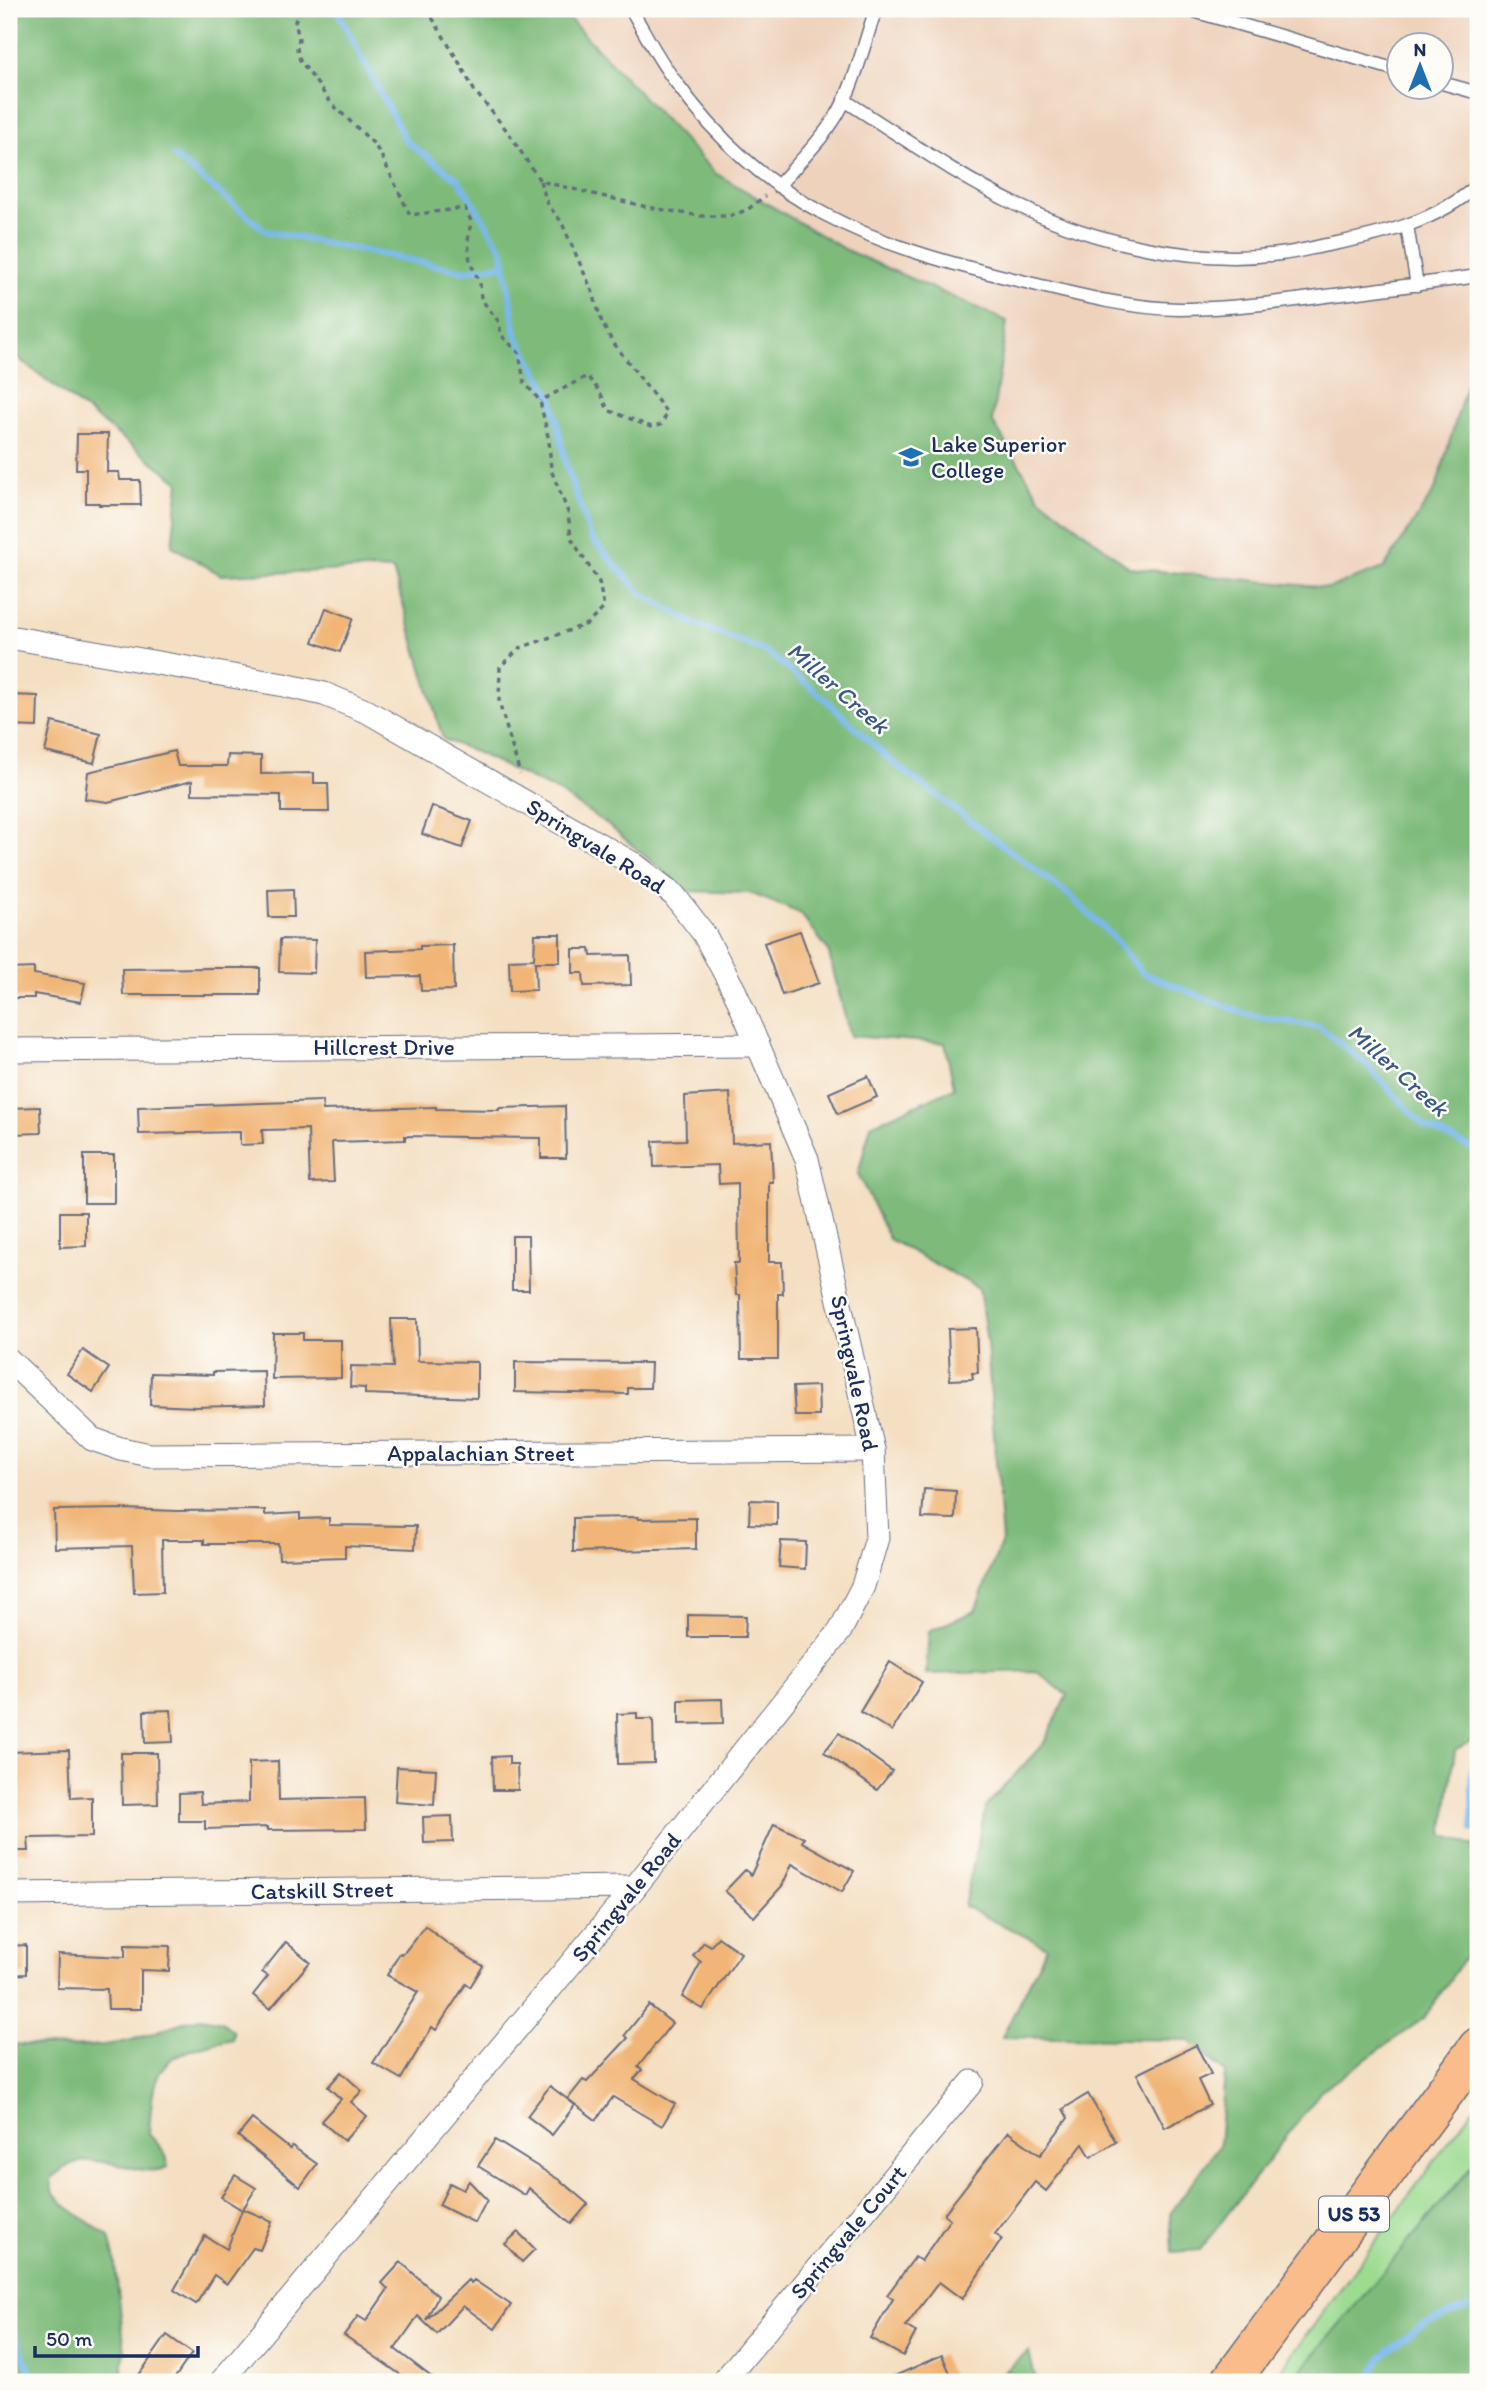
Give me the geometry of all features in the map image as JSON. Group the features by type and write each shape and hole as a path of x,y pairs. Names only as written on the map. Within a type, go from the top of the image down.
{"highway":[{"name":"US 53","path":"1230,2382 1478,2047"}],"street":[{"name":"Springvale Road","path":"9,637 284,685 324,695 368,712 635,865 674,895 704,934 735,992 807,1159 873,1450 877,1538 863,1586 840,1631 635,1887 221,2382"},
{"name":"Hillcrest Drive","path":"9,1050 758,1045"},
{"name":"Appalachian Street","path":"9,1360 92,1438 121,1449 150,1455 873,1450"},
{"name":"Catskill Street","path":"9,1894 635,1887"},
{"name":"Springvale Court","path":"723,2382 972,2082"}],"lane":[{"path":"631,9 672,78 726,142 778,186 820,214 901,249 1115,302 1180,309 1252,306 1478,276"},
{"path":"778,186 828,128 844,100 876,9"},
{"path":"1187,9 1386,67"},
{"path":"1456,87 1478,93"},
{"path":"844,100 1016,205 1056,222 1153,249 1208,257 1280,254 1407,226 1445,210 1478,185"},
{"path":"1407,226 1417,285"}],"path":[{"path":"301,9 295,21 300,60 331,103 380,153 410,215 465,208 471,221 468,241 470,262 480,283 481,299 499,322 501,335 519,353 524,382 540,401 549,441 551,470 568,512 570,538 599,582 604,608 587,624 520,648 500,667 499,702 511,737 526,802"},
{"path":"427,9 474,90 508,132 540,181 548,205 561,221 593,293 602,323 612,341 667,413 661,425 651,427 608,410 600,392 587,376 540,401"},
{"path":"540,181 647,207 700,216 729,216 747,210 778,186"}],"shaded area":[{"name":"Lake Superior College","path":"9,9 1478,9 1478,829 1179,741 1184,567 818,507 779,815 686,891 607,824 557,791 443,739 393,570 369,569"}],"green space":[{"path":"9,9 560,9 715,173 846,250 1007,321 992,421 1040,498 1130,568 1329,588 1384,568 1436,488 1478,345 1478,1737 1455,1750 1443,1835 1478,1847 1478,1938 1424,2018 1321,2091 1200,2250 1172,2252 1170,2214 1219,2146 1225,2072 1188,2040 1002,2037 1047,1947 964,1906 986,1806 1044,1743 1067,1695 1036,1671 926,1674 929,1631 975,1611 1002,1541 987,1343 979,1288 889,1239 858,1174 871,1125 954,1088 945,1043 850,1036 828,950 800,913 750,893 686,891 607,824 557,791 443,739 393,570 221,575 172,546 179,482 9,351"},
{"path":"201,2018 222,2022 233,2031 233,2039 190,2050 175,2057 165,2065 158,2076 149,2134 165,2153 167,2167 141,2170 95,2161 80,2162 65,2167 51,2180 52,2191 66,2206 109,2237 114,2256 125,2352 120,2382 9,2382 9,2044 68,2047 114,2044"},
{"path":"1478,2102 1478,2382 1272,2382"},
{"path":"1478,2159 1478,2382 1291,2382"},
{"path":"1029,2351 1036,2382 993,2382"}],"building":[{"path":"77,434 108,434 107,472 119,472 120,480 140,480 141,505 86,503 86,469 76,469"},
{"path":"326,608 353,618 340,652 313,642"},
{"path":"9,695 38,696 37,727 9,726"},
{"path":"52,722 101,734 94,763 45,752"},
{"path":"174,751 178,766 227,766 228,755 261,756 261,774 314,773 314,783 328,783 329,812 281,812 281,795 192,794 192,781 108,802 85,799 88,772"},
{"path":"432,806 472,821 462,848 422,834"},
{"path":"293,889 294,917 269,917 268,890"},
{"path":"800,931 819,983 782,995 764,943"},
{"path":"535,934 560,934 560,962 535,962 536,990 510,991 509,960 534,959"},
{"path":"280,939 315,940 314,973 279,972"},
{"path":"453,945 454,990 421,991 420,976 366,977 365,951"},
{"path":"573,949 590,949 591,956 630,955 631,985 584,986 583,973 573,973"},
{"path":"34,968 34,974 85,983 81,1002 34,994 34,998 9,998 9,969"},
{"path":"260,968 260,995 123,995 122,969"},
{"path":"868,1076 877,1097 838,1114 829,1093"},
{"path":"730,1093 732,1143 771,1141 773,1182 769,1182 769,1262 782,1262 783,1294 778,1294 778,1359 741,1359 740,1295 736,1295 734,1263 739,1263 738,1183 719,1184 718,1165 654,1167 653,1141 686,1140 685,1096"},
{"path":"322,1101 323,1110 436,1107 499,1110 565,1106 566,1158 541,1158 541,1138 405,1136 405,1140 332,1142 334,1182 310,1183 308,1129 262,1130 263,1144 240,1145 240,1132 139,1134 138,1107"},
{"path":"40,1107 41,1133 9,1134 9,1108"},
{"path":"84,1155 114,1155 114,1203 84,1203"},
{"path":"60,1212 86,1212 86,1246 60,1247"},
{"path":"512,1236 528,1236 529,1290 512,1290"},
{"path":"391,1319 417,1319 418,1361 477,1362 477,1398 365,1394 365,1388 350,1387 351,1366 393,1367"},
{"path":"976,1328 978,1373 972,1373 973,1379 950,1380 948,1329"},
{"path":"273,1333 303,1333 303,1340 341,1340 341,1378 272,1379"},
{"path":"83,1350 109,1368 93,1392 67,1374"},
{"path":"515,1362 651,1363 650,1388 628,1388 628,1394 515,1392"},
{"path":"264,1371 265,1405 150,1405 151,1373 213,1375 213,1372"},
{"path":"818,1386 819,1416 795,1416 793,1387"},
{"path":"924,1489 956,1491 955,1519 922,1518"},
{"path":"750,1500 777,1501 777,1525 749,1524"},
{"path":"54,1510 265,1510 265,1515 300,1513 300,1519 329,1518 329,1525 416,1526 415,1549 345,1546 345,1557 279,1559 278,1544 204,1544 204,1540 162,1540 163,1592 134,1593 132,1546 55,1548"},
{"path":"573,1518 696,1518 696,1549 573,1552"},
{"path":"781,1541 806,1542 805,1569 779,1567"},
{"path":"688,1615 746,1616 745,1637 688,1637"},
{"path":"890,1662 922,1682 892,1731 860,1712"},
{"path":"722,1699 723,1723 679,1724 679,1700"},
{"path":"171,1710 173,1742 145,1743 144,1711"},
{"path":"637,1713 637,1719 653,1719 654,1763 618,1764 617,1714"},
{"path":"839,1733 892,1771 877,1790 824,1752"},
{"path":"69,1750 71,1798 92,1797 92,1837 28,1838 29,1851 9,1851 9,1752"},
{"path":"121,1753 157,1753 158,1804 122,1805"},
{"path":"509,1756 509,1764 517,1764 518,1790 493,1790 492,1757"},
{"path":"278,1761 279,1800 365,1798 366,1829 205,1829 205,1821 179,1821 179,1793 200,1792 201,1804 249,1802 249,1762"},
{"path":"397,1767 436,1769 434,1805 395,1802"},
{"path":"452,1816 453,1842 424,1843 423,1817"},
{"path":"774,1824 804,1838 802,1842 854,1871 842,1892 792,1864 782,1886 754,1917 725,1891 745,1870 751,1875"},
{"path":"425,1926 483,1966 470,1987 466,1984 436,2030 432,2027 401,2079 373,2063 418,1992 387,1975 400,1953 403,1954"},
{"path":"718,1937 741,1953 703,2009 682,1997 701,1962 693,1956 704,1942 711,1946"},
{"path":"286,1942 310,1962 270,2009 253,1995 268,1976 262,1972"},
{"path":"26,1945 26,1974 9,1975 9,1946"},
{"path":"125,1945 170,1946 169,1971 141,1970 141,2009 108,2009 107,1989 57,1988 58,1954 125,1957"},
{"path":"649,2005 672,2023 638,2067 642,2070 634,2079 675,2104 662,2126 613,2097 596,2120 568,2099 583,2080 587,2082 628,2038 625,2035"},
{"path":"1196,2045 1211,2074 1198,2080 1210,2105 1165,2128 1137,2074"},
{"path":"341,2072 362,2091 351,2102 367,2116 344,2141 321,2121 341,2099 328,2087"},
{"path":"550,2086 575,2105 552,2135 527,2116"},
{"path":"1088,2094 1116,2142 1091,2157 1083,2144 1046,2191 1035,2182 995,2234 1002,2239 962,2299 939,2282 906,2326 916,2332 903,2356 870,2338 893,2299 887,2295 915,2257 921,2261 950,2219 944,2214 1008,2132 1040,2155 1068,2118 1063,2109"},
{"path":"252,2119 290,2149 292,2146 317,2164 300,2187 238,2136"},
{"path":"495,2140 561,2181 588,2204 571,2224 529,2188 525,2195 478,2166"},
{"path":"235,2175 256,2188 243,2209 272,2221 260,2250 253,2248 227,2284 214,2275 196,2304 174,2290 205,2236 227,2249 242,2210 221,2197"},
{"path":"469,2181 487,2200 475,2223 439,2205 450,2183 463,2190"},
{"path":"518,2232 535,2249 522,2262 505,2244"},
{"path":"401,2262 438,2296 426,2320 468,2280 471,2283 474,2280 511,2305 495,2329 463,2306 437,2334 418,2316 395,2349 438,2382 411,2382 344,2335 358,2316 366,2321 388,2289 382,2283"},
{"path":"167,2335 192,2353 172,2382 134,2382"},
{"path":"942,2355 954,2382 881,2382"}],"waterway":[{"name":"Miller Creek","path":"336,9 406,141 459,180 503,251 516,335 552,397 566,464 591,538 642,594 691,622 767,652 826,700 892,762 1070,896 1110,934 1142,973 1248,1015 1320,1027 1364,1063 1425,1127 1478,1151"},
{"path":"174,156 266,231 464,271 505,264"},
{"name":"Miller Creek","path":"1478,1754 1471,1773 1473,1830 1478,1831"},
{"name":"Miller Creek","path":"1367,2382 1383,2355 1424,2324 1478,2303"},
{"path":"9,2322 35,2382"}],"place":[{"name":"Lake Superior College","path":"911,457"}]}
